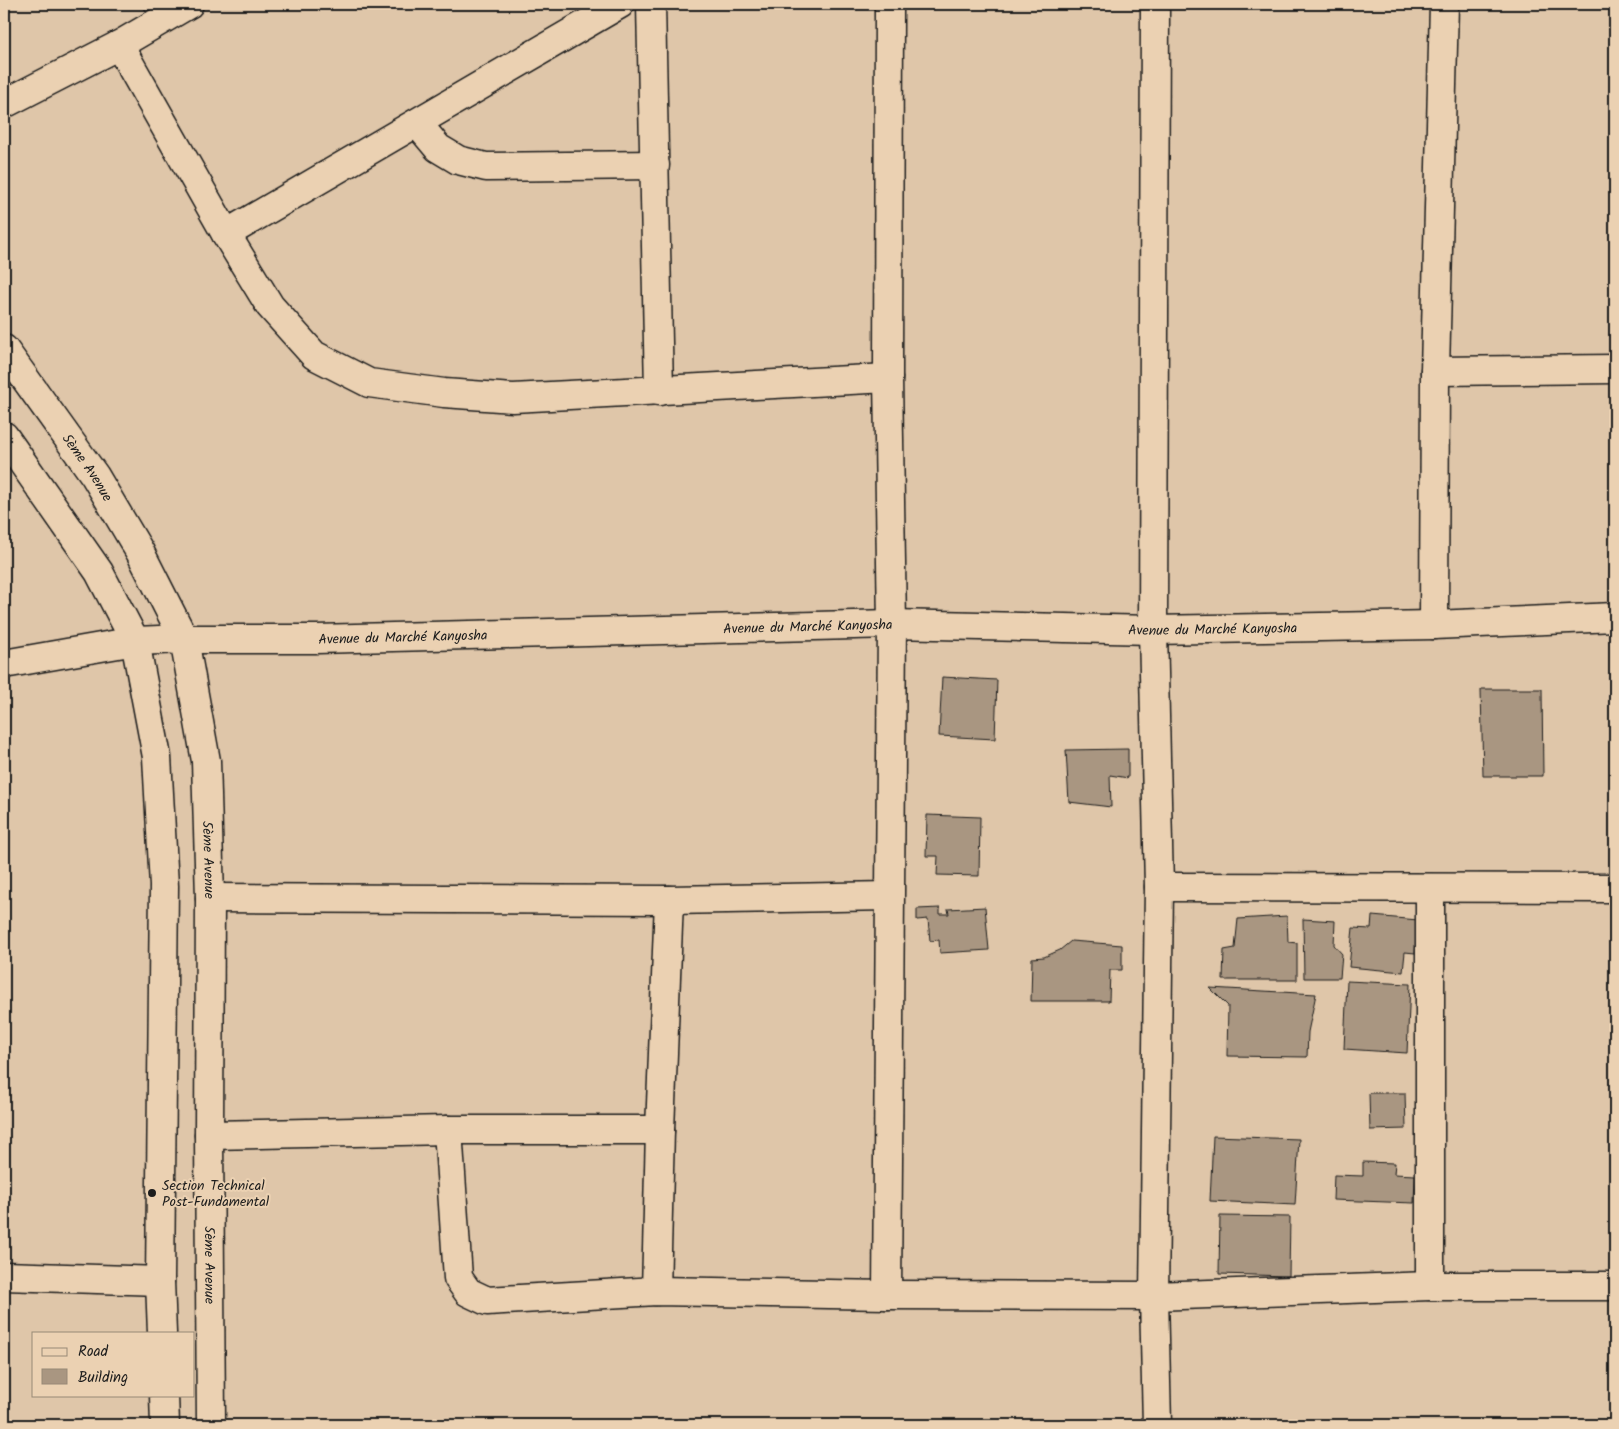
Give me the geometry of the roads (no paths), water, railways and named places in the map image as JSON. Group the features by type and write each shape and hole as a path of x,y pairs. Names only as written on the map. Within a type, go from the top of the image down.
{"street":[{"path":"4,104 120,45 189,4"},
{"path":"226,234 620,4"},
{"path":"651,4 659,391"},
{"path":"887,1295 892,624 888,378 889,4"},
{"path":"1155,4 1153,630 1160,887 1154,1296 1156,1425"},
{"path":"1434,625 1435,371 1444,4"},
{"path":"120,45 226,234 270,306 314,355 369,383 444,394 513,398 888,378"},
{"path":"417,123 438,148 458,160 486,167 655,165"},
{"name":"5ème Avenue","path":"4,349 94,476 140,552 184,639 206,761 210,898 211,1425"},
{"path":"1435,371 1615,369"},
{"path":"4,436 99,572 135,641 157,757 164,886 160,1280 162,1332"},
{"name":"Avenue du Marché Kanyosha","path":"4,664 135,641 184,639 317,639 892,624 1153,630 1434,625 1615,617"},
{"path":"1160,887 1615,888"},
{"path":"1430,888 1430,1286"},
{"path":"210,898 669,900 889,896"},
{"path":"656,1291 669,900"},
{"path":"448,1130 458,1278 468,1292 487,1301 656,1291 887,1295 1154,1296 1430,1286 1615,1286"},
{"path":"209,1135 448,1130 660,1130"},
{"path":"4,1276 160,1280"},
{"path":"164,1396 165,1425"}],"place":[{"name":"Section Technical Post-Fundamental","path":"152,1193"}]}
